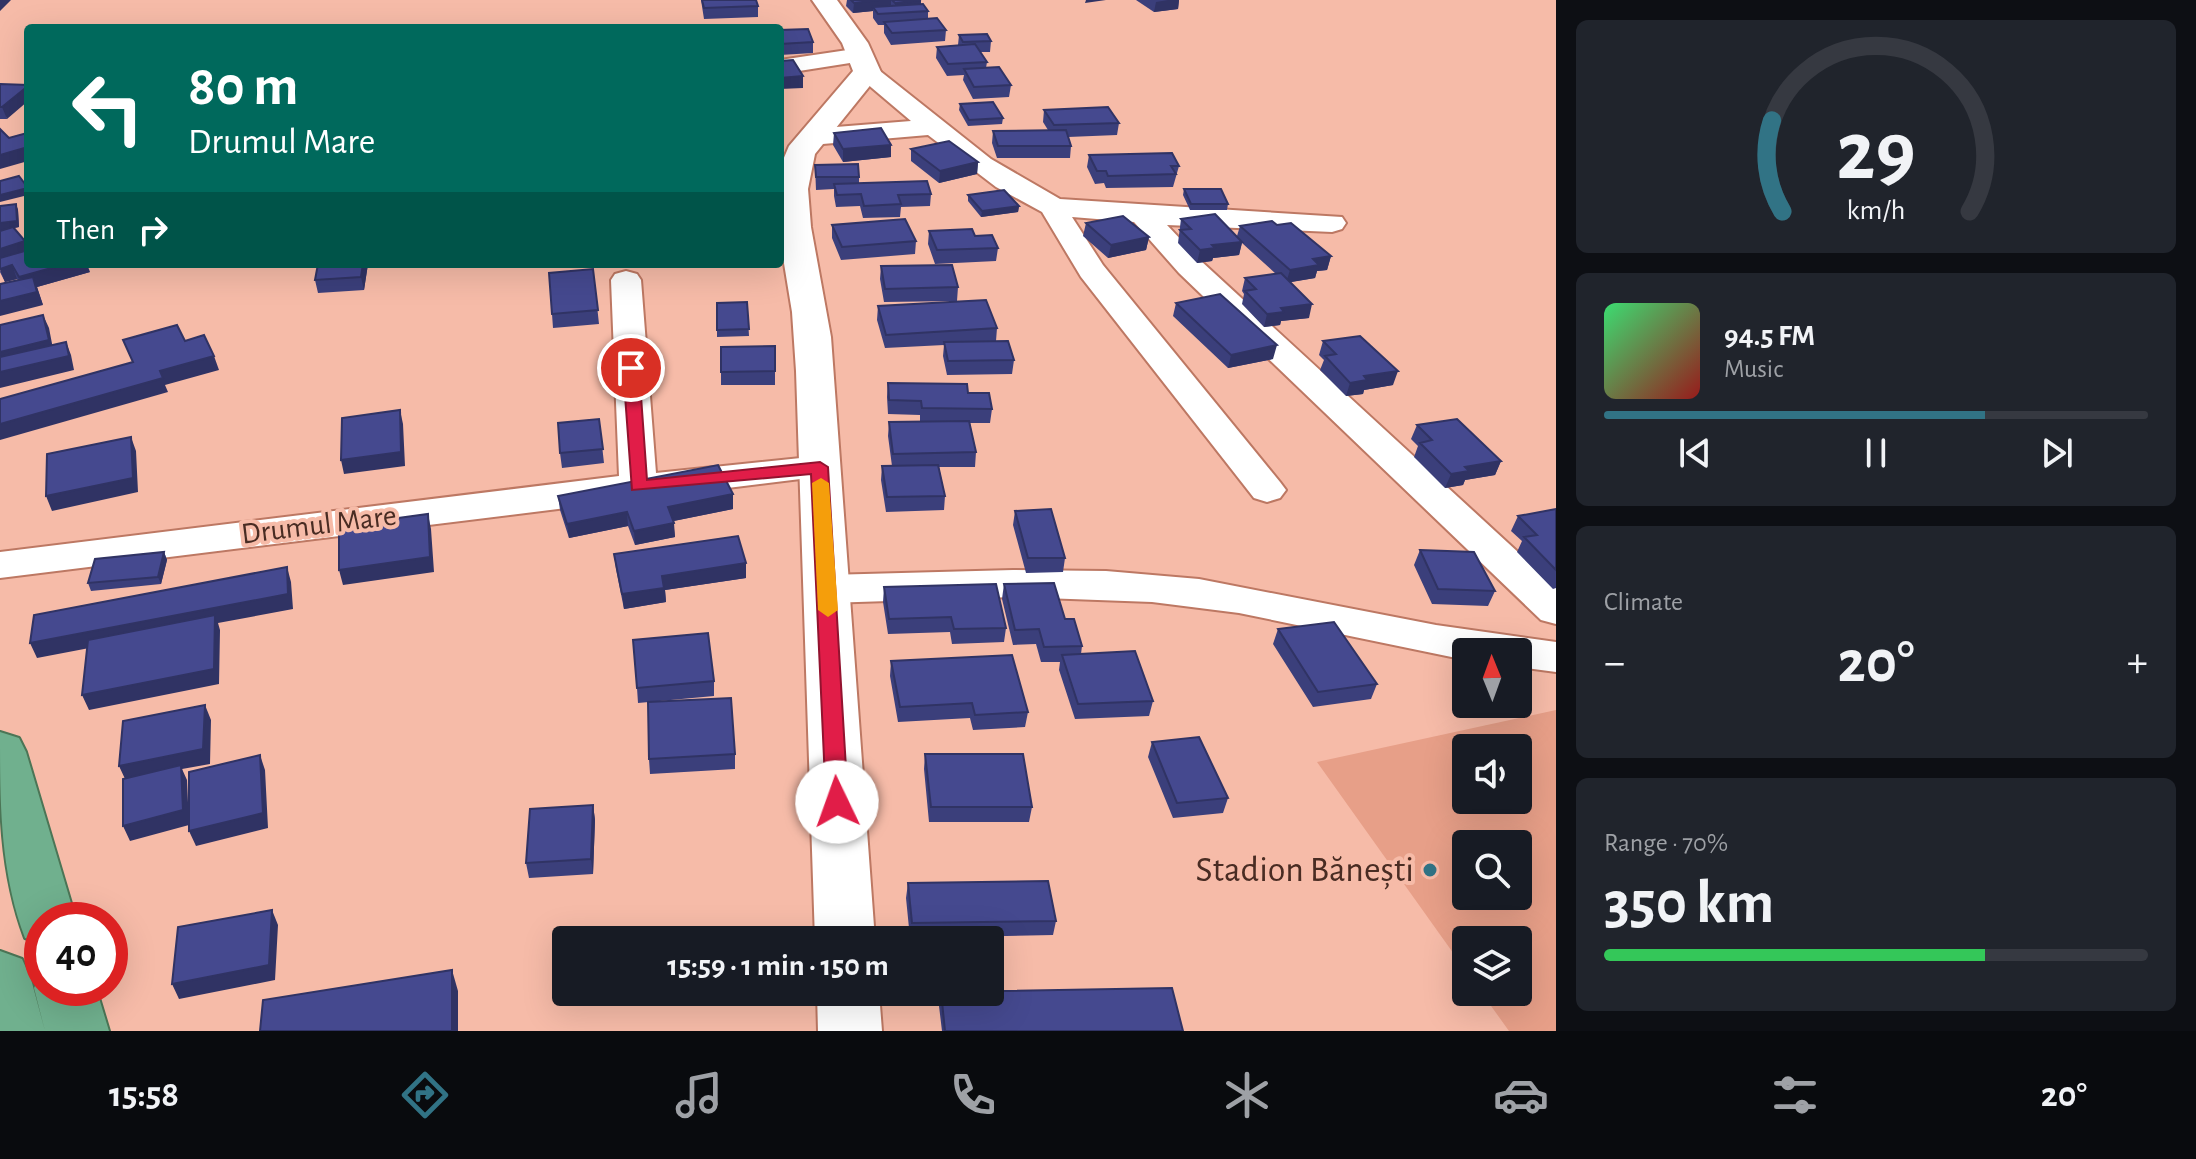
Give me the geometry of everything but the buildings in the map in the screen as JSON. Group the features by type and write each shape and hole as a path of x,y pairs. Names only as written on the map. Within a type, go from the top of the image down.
{"highway":[{"path":"0,752 41,902"},
{"path":"0,979 13,1031"},
{"path":"70,1006 77,1031"}],"street":[{"path":"824,0 864,64 977,160 1038,201 1054,207 1143,215 1332,223"},
{"path":"784,67 864,64"},
{"path":"844,926 810,305 792,192 794,167 811,137 864,64"},
{"path":"811,137 936,127"},
{"path":"1054,207 1060,223 1092,271 1267,490"},
{"path":"1143,215 1190,267 1556,610"},
{"path":"626,280 638,486"},
{"name":"Drumul Mare","path":"0,565 638,486 820,467"},
{"path":"827,589 1053,582 1125,586 1258,603 1452,643"},
{"path":"1532,654 1556,657"},
{"path":"849,1006 850,1031"}],"shaded area":[{"name":"Stadion Bănești","path":"1556,710 1556,1031 1509,1031 1491,1006 1532,1006 1532,926 1452,926 1452,951 1317,762 1519,718 1532,718 1532,715"}],"slow traffic":[{"path":"821,483 828,610"}],"place":[{"name":"Stadion Bănești","path":"1430,870"}],"route":[{"path":"631,368 638,486 820,467 837,802"}]}
